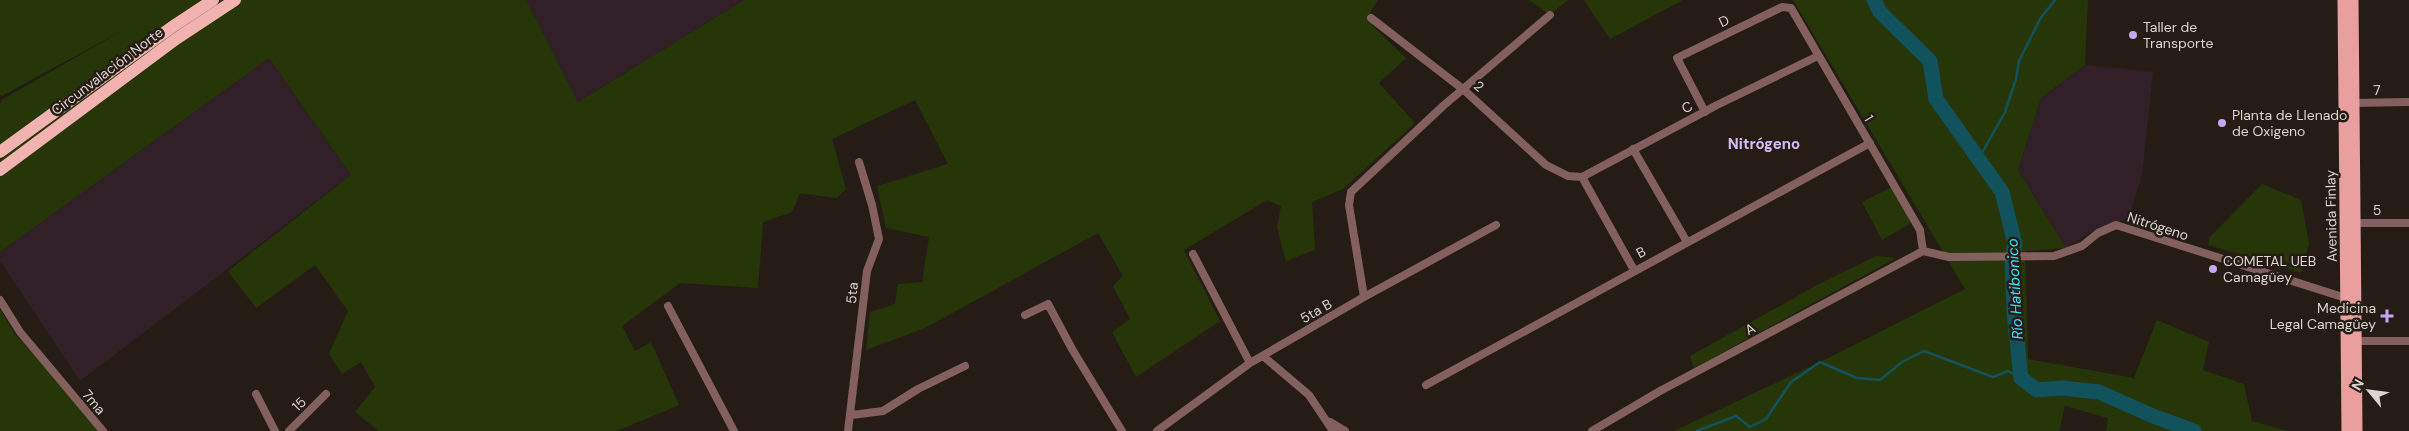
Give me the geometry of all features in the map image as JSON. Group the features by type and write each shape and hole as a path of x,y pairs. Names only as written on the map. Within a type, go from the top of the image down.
{"highway":[{"name":"Circunvalación Norte","path":"0,170 84,99 213,0"},
{"name":"Circunvalación Norte","path":"2,148 84,99 235,0"}],"main road":[{"name":"Avenida Finlay","path":"2343,0 2349,103 2351,223 2351,341 2347,431"},
{"name":"Avenida Finlay","path":"2349,103 2353,0"},
{"name":"Avenida Finlay","path":"2351,341 2357,431"}],"street":[{"name":"1","path":"1782,7 1791,8 1870,143 1920,230 1923,251"},
{"name":"D","path":"1705,112 1676,58 1782,7"},
{"path":"1364,297 1349,205 1351,192 1550,15"},
{"name":"2","path":"1371,18 1464,90 1546,165 1568,176 1582,177"},
{"name":"C","path":"1582,177 1705,112 1818,56"},
{"name":"7","path":"2349,103 2409,102"},
{"name":"B","path":"1426,385 1870,143"},
{"path":"1633,149 1687,242"},
{"name":"5ta","path":"848,431 852,414 867,271 879,239 872,205 859,162"},
{"path":"1582,177 1634,270"},
{"name":"5","path":"2351,223 2409,223"},
{"name":"5ta B","path":"1156,431 1250,363 1364,297 1496,225"},
{"name":"Nitrógeno","path":"1923,251 1949,257 2054,256 2082,246 2098,233 2116,225 2351,300"},
{"name":"A","path":"1592,431 1660,391 1923,251"},
{"path":"1193,254 1250,363"},
{"name":"7ma","path":"0,300 20,332 103,431"},
{"path":"1025,315 1048,304 1072,349 1122,431"},
{"path":"668,306 734,431"},
{"path":"2351,341 2409,341"},
{"path":"1263,356 1309,394 1333,431"},
{"path":"852,414 883,411 918,389 965,366"},
{"path":"256,394 275,431"},
{"name":"15","path":"289,431 326,394"},
{"path":"1326,420 1345,431"}],"shaded area":[{"path":"526,0 744,0 578,102"},
{"path":"269,58 351,175 80,381 0,261 0,252"},
{"path":"2085,65 2153,72 2142,175 2128,219 2094,230 2066,248 2018,170 2041,98"}],"green space":[{"path":"0,0 526,0 578,102 744,0 1378,0 1366,19 1406,58 1379,83 1415,123 1343,189 1312,202 1315,250 1286,261 1277,227 1281,206 1267,200 1184,250 1220,321 1136,377 1112,332 1130,319 1113,286 1123,276 1098,233 925,328 866,350 870,312 895,304 898,284 922,282 929,237 886,228 877,186 948,164 915,100 832,139 846,189 837,198 800,193 792,212 763,222 758,288 680,283 622,326 635,351 651,342 679,405 617,431 379,431 355,412 375,387 361,362 342,374 329,354 348,311 315,265 256,308 228,271 351,175 269,58 0,252 0,104 3,99 127,28 2,96 0,94"},
{"path":"1529,0 1568,0 1550,15"},
{"path":"1584,0 1683,0 1610,39"},
{"path":"1793,0 2088,0 2085,65 2041,98 2018,170 2066,248 2025,251 2028,359 2134,378 2157,320 2209,342 2203,370 2244,384 2252,421 2288,431 2106,431 2108,418 2065,406 2059,431 1674,431 1820,362 1965,289"},
{"path":"2262,184 2301,200 2309,243 2301,273 2208,245 2210,237"},
{"path":"1892,187 1911,223 1882,240 1862,202"},
{"path":"1876,256 1896,258 1694,368 1690,356 1819,284"},
{"path":"0,309 14,333 66,389 100,431 0,431"}],"waterway":[{"name":"Río Hatibonico","path":"1874,0 1880,12 1930,61 1936,99 2002,192 2015,244 2012,259 2014,313 2021,378 2037,390 2062,388 2099,392 2153,416 2194,431"},
{"path":"1978,160 2005,112 2016,79 2019,61 2040,19 2055,0"},
{"path":"1697,431 1736,416 1750,427 1766,419 1791,382 1820,362 1857,378 1880,380 1902,362 1924,351 1993,377 2008,371 2021,378"}],"place":[{"name":"Taller de Transporte","path":"2133,35"},
{"name":"Planta de Llenado de Oxigeno","path":"2222,123"},
{"name":"COMETAL UEB Camagüey","path":"2213,269"},
{"name":"Medicina Legal Camagüey","path":"2387,316"}],"district":[{"name":"Nitrógeno","path":"1764,144"}]}
